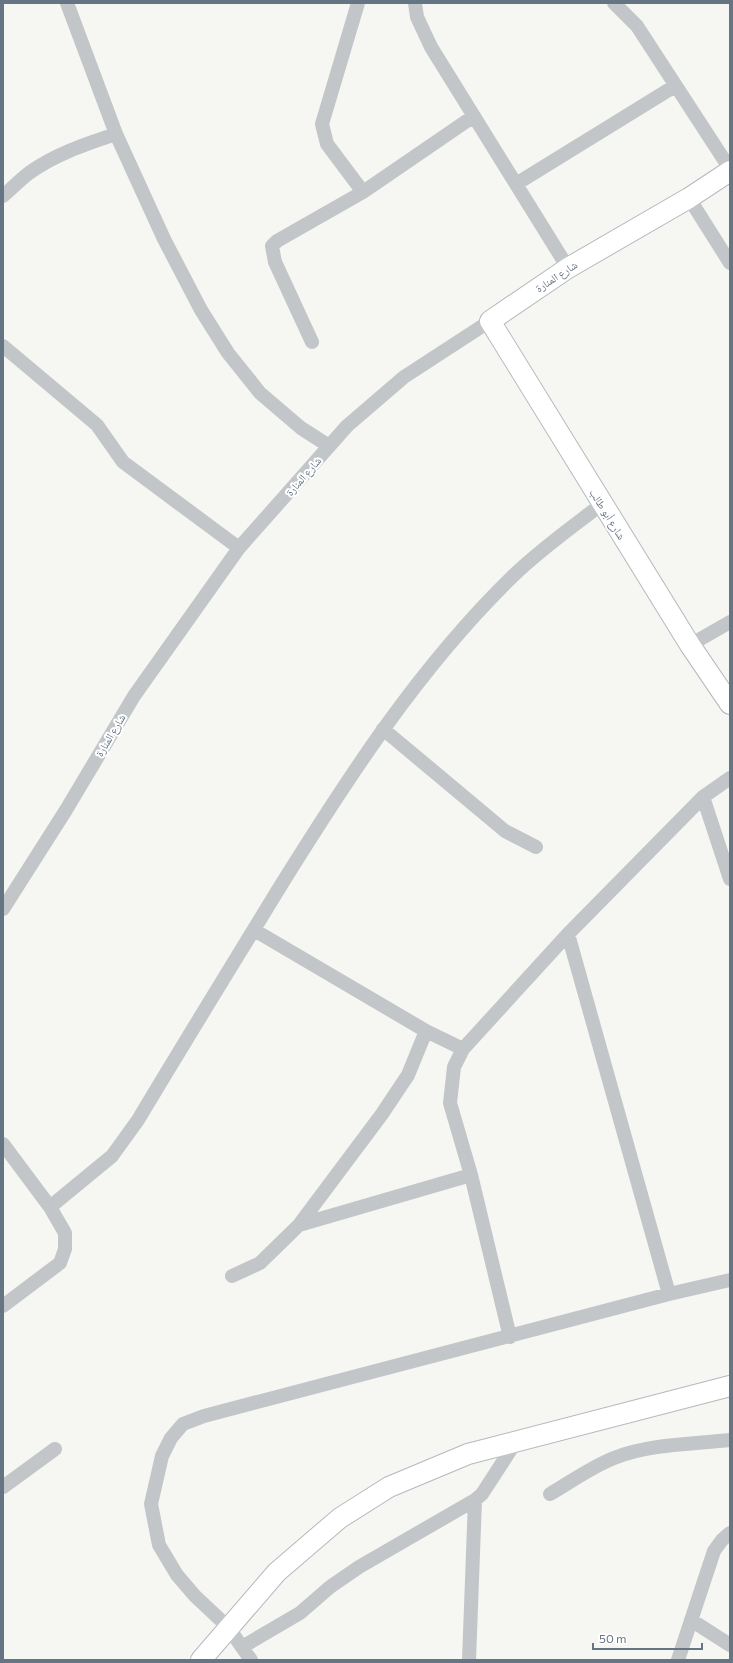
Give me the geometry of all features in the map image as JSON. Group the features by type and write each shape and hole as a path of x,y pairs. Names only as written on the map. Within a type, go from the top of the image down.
{"street":[{"path":"67,3 116,134 167,245 201,310 228,353 265,398 301,428 329,446"},
{"path":"358,3 322,124 327,144 363,192"},
{"path":"415,3 417,17 431,47 568,268"},
{"path":"614,3 637,26 730,170"},
{"path":"516,184 675,86"},
{"path":"312,342 275,262 272,246 276,241 363,192 474,116"},
{"path":"3,196 29,173 50,160 73,149 116,134"},
{"name":"شارع المنارة","path":"3,908 66,810 134,696 239,548 347,426 404,377 568,268 689,198 730,170"},
{"path":"689,198 730,264"},
{"name":"شارع أبو طالب","path":"490,321 690,645 730,704"},
{"path":"3,346 97,425 123,462 239,548"},
{"path":"50,1207 112,1156 138,1120 329,808 383,729 448,646 513,576 533,557 602,504"},
{"path":"690,645 730,622"},
{"path":"383,729 504,831 536,847"},
{"path":"510,1337 471,1175 450,1103 454,1067 463,1049 568,934 703,797 730,778"},
{"path":"703,797 730,879"},
{"path":"254,930 426,1031 463,1049"},
{"path":"568,934 669,1294"},
{"path":"232,1276 260,1263 299,1225 382,1114 408,1075 426,1031"},
{"path":"3,1144 50,1207 65,1233 65,1249 60,1263 3,1306"},
{"path":"299,1225 471,1175"},
{"path":"251,1660 228,1627 195,1596 177,1575 159,1545 151,1504 162,1456 170,1438 183,1424 204,1416 510,1337 669,1294 730,1280"},
{"path":"201,1660 277,1572 340,1518 389,1487 468,1454 517,1440 730,1386"},
{"path":"242,1647 300,1613 330,1587 359,1567 475,1500 482,1494 517,1440"},
{"path":"550,1494 585,1473 615,1458 648,1449 730,1440"},
{"path":"3,1487 54,1449"},
{"path":"469,1660 475,1500"},
{"path":"678,1660 714,1552 722,1540 730,1533"},
{"path":"691,1620 730,1645"}]}
